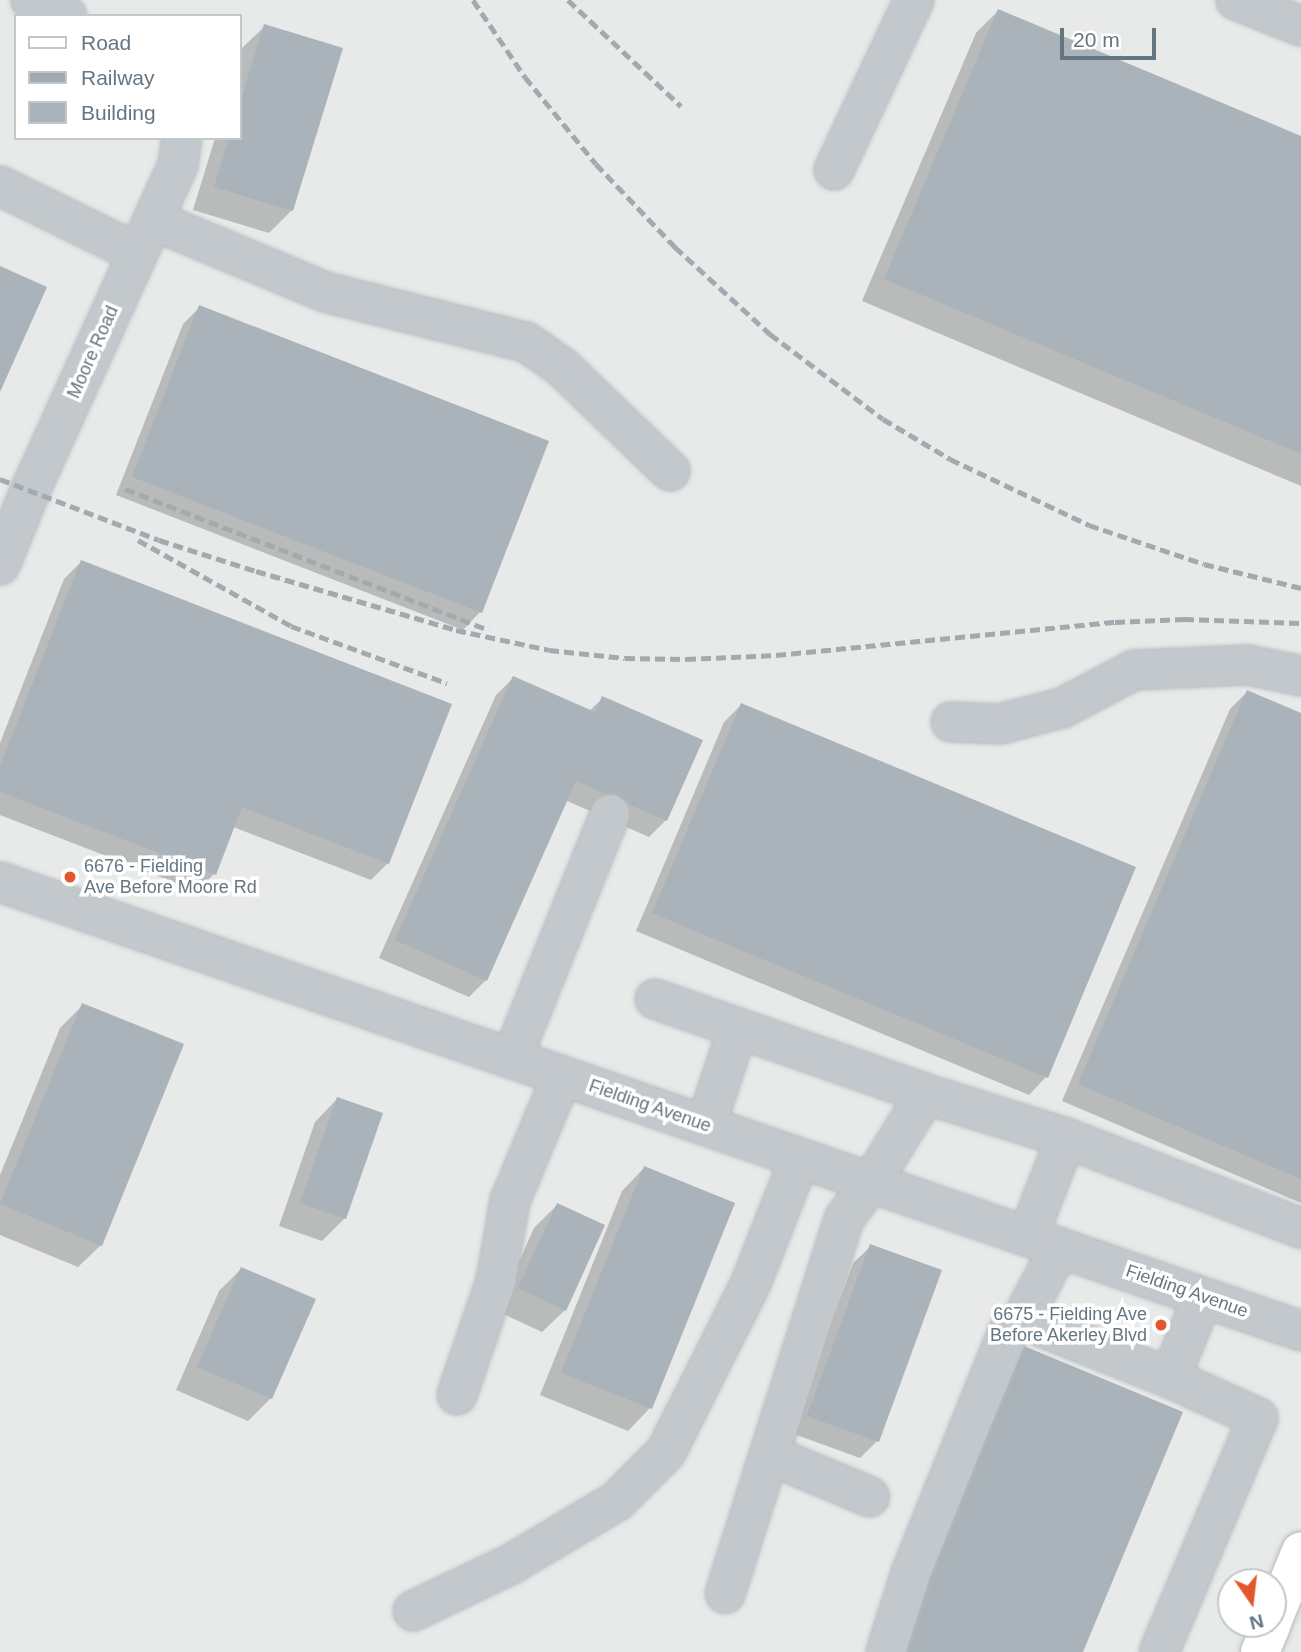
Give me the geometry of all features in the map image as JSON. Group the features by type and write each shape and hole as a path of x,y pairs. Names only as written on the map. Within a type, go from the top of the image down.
{"main road":[{"path":"1287,1585 1301,1551"}],"street":[{"path":"31,0 62,14"},
{"path":"834,170 914,0"},
{"path":"1236,0 1301,26"},
{"name":"Moore Road","path":"0,565 10,511 178,165 182,140"},
{"path":"0,186 145,236 325,292 526,342 562,367 670,471"},
{"path":"951,722 1000,724 1062,708 1134,670 1248,665 1301,676"},
{"path":"512,1058 610,814"},
{"name":"Fielding Avenue","path":"0,882 1301,1331"},
{"path":"656,999 926,1094 1066,1138 1301,1228"},
{"path":"706,1125 738,1028"},
{"path":"457,1395 496,1281 510,1201 562,1076"},
{"path":"725,1594 844,1219 872,1181 926,1094"},
{"path":"886,1652 911,1573 1008,1332 1022,1319 1044,1242 1066,1138"},
{"path":"413,1611 513,1563 617,1501 666,1452 750,1285 800,1158"},
{"path":"1170,1378 1203,1297"},
{"path":"1022,1319 1170,1378 1258,1418 1159,1652"},
{"path":"770,1455 870,1497"}],"shaded area":[{"path":"0,0 1301,0 1301,1652 0,1652"}],"building":[{"path":"998,9 1301,136 1301,454 884,279"},
{"path":"264,24 343,48 293,211 214,187 228,140 242,140 242,96"},
{"path":"0,266 47,287 0,392"},
{"path":"199,305 549,441 482,613 132,477"},
{"path":"81,560 452,704 389,864 242,807 216,875 0,792 0,766"},
{"path":"513,676 595,712 602,696 703,740 667,821 576,781 487,981 395,940"},
{"path":"1247,690 1301,713 1301,1179 1078,1084"},
{"path":"741,703 1136,867 1048,1078 652,913"},
{"path":"82,1003 184,1044 102,1246 0,1204"},
{"path":"337,1097 383,1113 346,1219 300,1203"},
{"path":"644,1166 735,1203 652,1409 561,1373"},
{"path":"557,1203 605,1225 566,1311 518,1288"},
{"path":"870,1244 942,1270 879,1442 807,1416"},
{"path":"241,1267 316,1299 272,1399 197,1367"},
{"path":"1024,1346 1183,1412 1083,1652 896,1652"}],"railway":[{"path":"473,0 525,77 596,164 675,247 770,334 883,419 950,459 1089,525 1204,564 1301,588"},
{"path":"568,0 681,106"},
{"path":"0,479 159,540 256,571 456,630 549,650 625,658 686,659 776,655 1115,622 1184,619 1301,623"},
{"path":"125,489 489,630"},
{"path":"138,540 291,626 447,683"}],"place":[{"name":"6676 - Fielding Ave Before Moore Rd","path":"70,877"},
{"name":"6675 - Fielding Ave Before Akerley Blvd","path":"1161,1325"}]}
